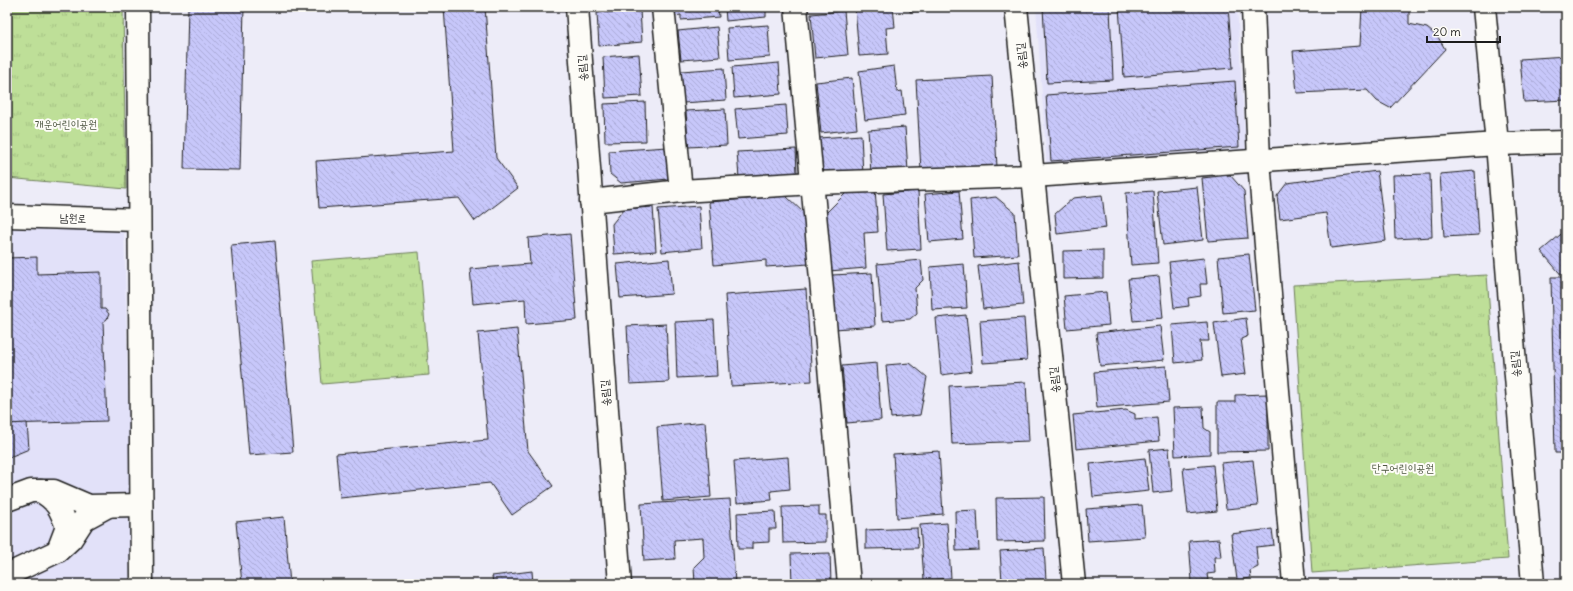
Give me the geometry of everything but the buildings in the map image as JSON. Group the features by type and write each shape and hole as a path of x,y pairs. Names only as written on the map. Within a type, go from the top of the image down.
{"street":[{"path":"138,7 138,220 142,584"},
{"name":"송림길","path":"577,7 620,584"},
{"path":"663,7 680,191"},
{"path":"796,7 849,584"},
{"name":"송림길","path":"1016,7 1074,584"},
{"path":"1253,7 1259,161 1294,584"},
{"name":"송림길","path":"1484,7 1497,144 1533,584"},
{"path":"591,201 680,191 813,183 1033,176 1497,144 1566,142"},
{"name":"남원로","path":"7,216 138,220"},
{"path":"7,500 31,491 54,491 89,506 141,505"},
{"path":"40,491 51,497 62,511 67,527 58,551"},
{"path":"7,575 58,551 71,539 84,519 108,506"}],"shaded area":[{"path":"1036,7 1237,7 1246,154 1047,168"},
{"path":"7,225 124,230 133,584 7,584"}],"green space":[{"name":"개운어린이공원","path":"7,7 123,7 126,189 7,178"},
{"path":"419,252 429,375 322,384 311,261"},
{"name":"단구어린이공원","path":"1487,275 1508,559 1312,573 1293,285"}]}
